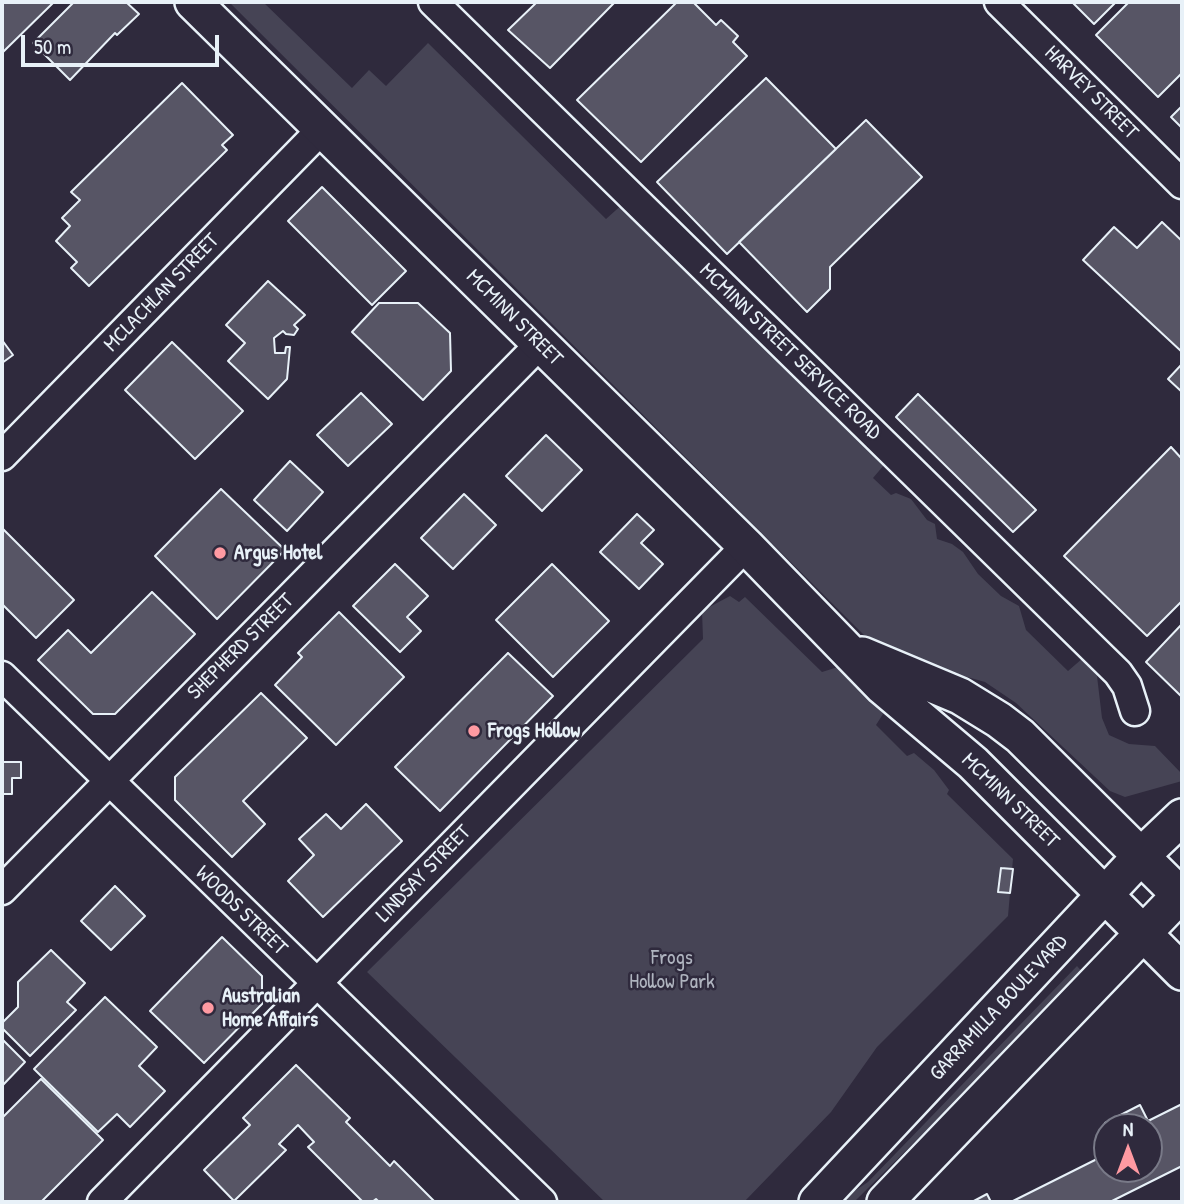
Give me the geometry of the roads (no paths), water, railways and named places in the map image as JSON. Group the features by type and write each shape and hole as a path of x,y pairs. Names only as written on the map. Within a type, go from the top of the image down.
{"street":[{"name":"MCMINN STREET","path":"194,2 746,546 883,687 973,763 1182,972"},
{"name":"MCMINN STREET SERVICE ROAD","path":"433,2 1118,673 1127,686 1135,710"},
{"name":"HARVEY STREET","path":"999,2 1182,184"},
{"name":"MCLACHLAN STREET","path":"2,456 322,129"},
{"name":"SHEPHERD STREET","path":"2,890 540,344"},
{"name":"LINDSAY STREET","path":"102,1202 746,546"},
{"name":"MCMINN STREET","path":"834,635 879,664 960,696 984,709 1020,736 1182,895"},
{"name":"WOODS STREET","path":"2,676 542,1202"},
{"name":"GARRAMILLA BOULEVARD","path":"817,1202 1141,856 1182,817"},
{"path":"885,1202 1182,895"}],"place":[{"name":"Argus Hotel","path":"220,553"},
{"name":"Frogs Hollow","path":"474,731"},
{"name":"Australian Home Affairs","path":"208,1008"}],"park label":[{"name":"Frogs Hollow Park","path":"672,970"}]}
